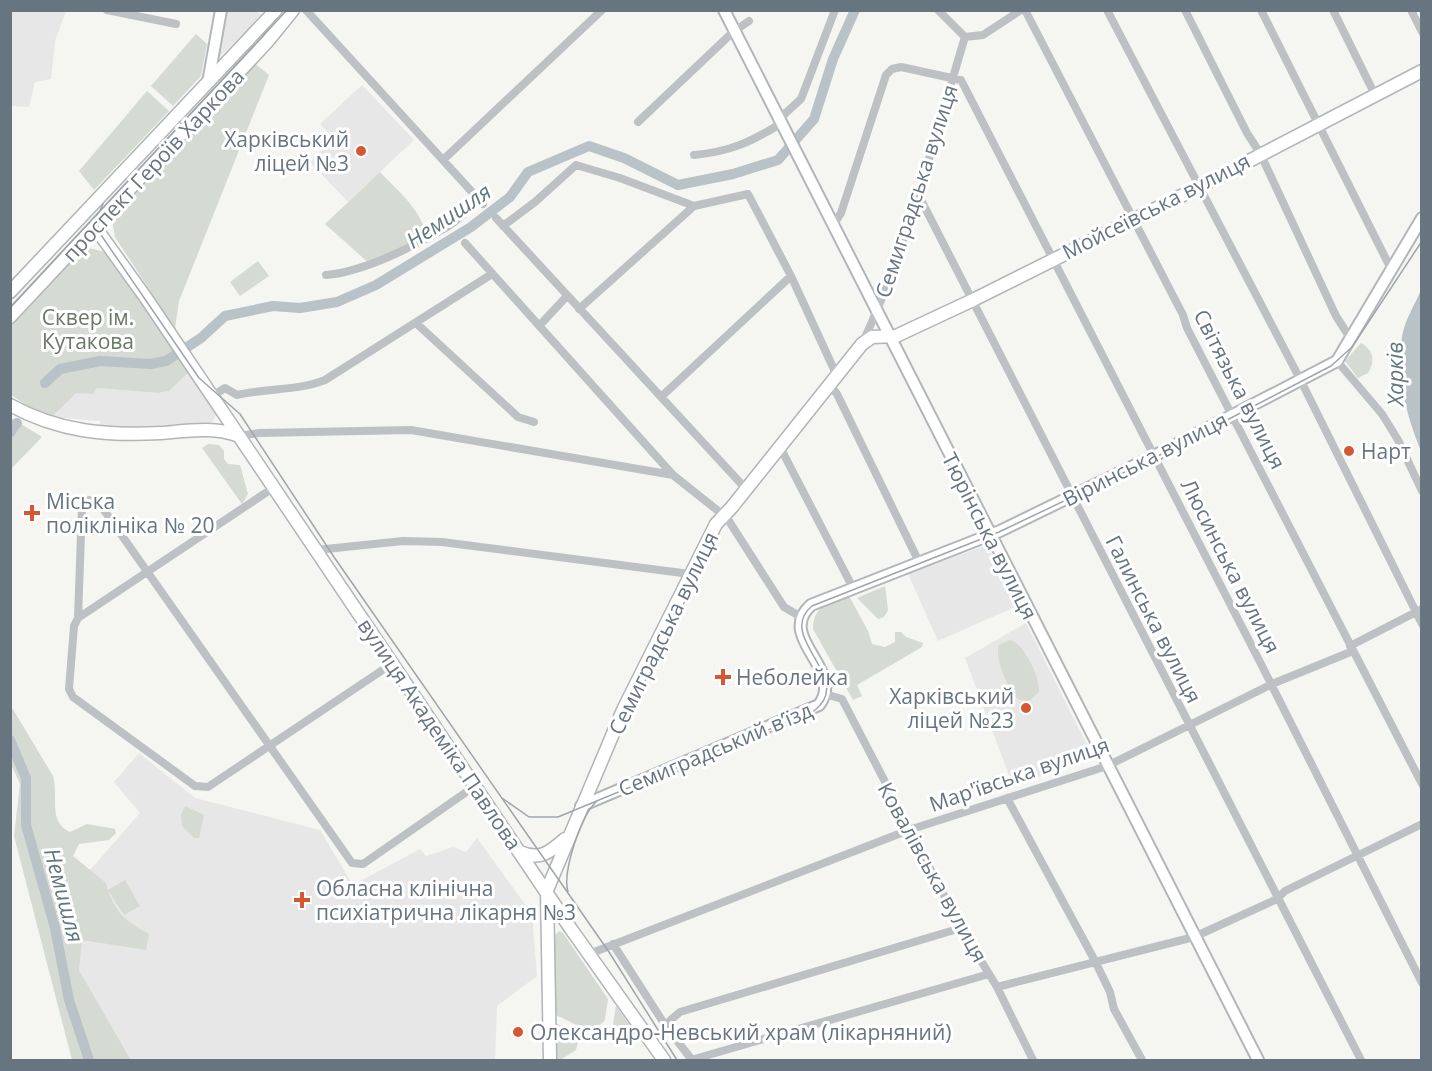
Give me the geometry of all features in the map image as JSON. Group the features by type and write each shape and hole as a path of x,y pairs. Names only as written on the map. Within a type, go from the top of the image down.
{"main road":[{"path":"199,115 208,83 221,10"},
{"name":"проспект Героїв Харкова","path":"10,317 275,33 293,10"},
{"name":"Тюрінська вулиця","path":"724,10 733,32 834,224 876,313 1258,1060"},
{"path":"271,12 277,20 275,33"},
{"name":"проспект Героїв Харкова","path":"10,292 208,83 271,12"},
{"name":"Мойсеївська вулиця","path":"889,336 896,336 973,300 1200,187 1260,153 1422,71"},
{"path":"95,227 95,212 103,192"},
{"path":"1337,361 1422,218"},
{"name":"вулиця Академіка Павлова","path":"95,227 190,362 571,928 664,1060"},
{"path":"862,344 872,337 889,336"},
{"name":"Семиградська вулиця","path":"547,890 623,710 690,574 723,515 862,344"},
{"name":"Віринська вулиця","path":"801,617 811,605 989,535 1071,496 1154,456 1337,361"},
{"path":"10,405 53,424 84,432 129,434 204,430 238,436"},
{"name":"Семиградський в’їзд","path":"581,806 814,710 825,694 824,675 800,634 801,617"},
{"path":"520,852 533,856 544,855 568,836"},
{"path":"547,890 550,1060"},
{"path":"548,938 555,926 562,924 571,928"}],"street":[{"path":"106,10 176,24"},
{"path":"306,10 480,201 449,227 367,266 344,274 326,275"},
{"path":"694,155 723,152 756,139 781,124 801,99 835,10"},
{"path":"938,10 965,37 983,35 1023,10"},
{"name":"Світязька вулиця","path":"1023,10 1422,784"},
{"path":"1107,10 1419,611 1422,624"},
{"path":"1185,10 1247,133 1260,153 1336,316 1350,338"},
{"path":"1261,10 1391,269"},
{"path":"1333,10 1375,95"},
{"path":"1411,10 1422,32"},
{"path":"443,160 596,12"},
{"path":"638,122 733,32 749,21"},
{"name":"Семиградська вулиця","path":"862,344 876,313 918,194 965,37"},
{"path":"834,224 841,213 886,75 892,69 901,67 953,76"},
{"name":"Люсинська вулиця","path":"953,76 964,83 1272,684 1356,856 1422,983"},
{"path":"503,226 535,202 576,165 620,178 694,206"},
{"path":"579,309 694,206 748,194 791,276 837,394 919,562"},
{"name":"Галинська вулиця","path":"918,194 1276,899 1361,1060"},
{"path":"496,218 746,489"},
{"path":"465,243 673,475 723,515 784,607 801,617"},
{"path":"212,396 225,388 237,395 262,389 298,389 312,385 416,323 492,274"},
{"path":"661,397 791,276"},
{"path":"539,326 567,296"},
{"path":"416,323 518,417 534,422"},
{"path":"1337,361 1382,414 1398,440 1422,491"},
{"path":"238,436 259,433 411,430 673,475"},
{"path":"780,447 853,588"},
{"path":"78,618 273,488"},
{"path":"393,663 267,745 208,787 195,786 74,697 68,684 74,626 78,618 82,507 89,500 97,501 149,572 267,745 356,864 363,864 475,786"},
{"path":"316,550 403,541 442,542 690,574"},
{"name":"Мар'ївська вулиця","path":"589,954 909,830 1107,766 1188,724 1351,648 1419,611"},
{"name":"Ковалівська вулиця","path":"825,694 842,699 961,928 997,987 1033,1060"},
{"path":"1007,798 1095,962 1110,992 1114,1009 1142,1060"},
{"path":"997,987 1194,937 1276,899 1285,891 1422,824"},
{"path":"665,1026 680,1012 961,928"},
{"path":"613,944 665,1026 691,1060 989,974"}],"shaded area":[{"path":"10,11 66,11 55,41 51,79 35,82 29,107 11,106"},
{"path":"226,11 255,11 263,15 219,57"},
{"name":"Харківський ліцей №3","path":"362,85 414,140 348,202 310,162 333,138 320,124"},
{"path":"1421,290 1421,451 1406,406 1400,359 1404,328"},
{"path":"189,372 217,413 212,422 114,428 100,427 100,421 52,417 76,392 93,394 97,388 158,393 169,391"},
{"path":"987,545 1017,606 938,641 908,574"},
{"name":"Харківський ліцей №23","path":"1026,623 1094,759 1013,786 965,658"},
{"name":"Обласна клінічна психіатрична лікарня №3","path":"139,753 195,798 320,830 353,885 420,849 426,856 453,847 466,852 477,838 532,914 537,976 497,1006 495,1060 131,1060 79,970 76,950 90,870 140,813 114,782"}],"green space":[{"path":"196,34 207,44 201,76 173,106 151,86"},
{"path":"253,62 269,75 179,301 175,329 115,237 112,220"},
{"path":"147,91 169,111 94,190 79,171"},
{"path":"380,172 415,209 427,237 370,264 325,224"},
{"name":"Сквер ім. Кутакова","path":"89,248 105,252 189,372 169,391 158,393 97,388 93,394 76,393 52,417 33,409 11,395 10,326 80,252"},
{"path":"258,261 269,276 240,296 230,282"},
{"path":"1361,343 1371,352 1372,360 1368,373 1358,378 1345,361"},
{"path":"10,417 42,437 11,469 10,469"},
{"path":"208,444 219,445 224,451 224,459 228,464 240,465 248,494 242,504 202,448"},
{"path":"885,586 888,610 884,617 878,619 857,598"},
{"path":"848,594 868,631 872,644 885,647 895,642 895,632 901,632 906,637 923,643 922,647 857,685 862,696 853,700 813,629 816,615 823,606"},
{"path":"1010,640 1015,642 1025,654 1037,679 1039,692 1030,700 1020,700 1013,694 1003,673 998,657 999,645"},
{"path":"11,706 53,776 56,815 63,827 70,832 87,824 115,829 116,833 109,840 79,844 73,856 106,883 111,899 119,912 135,926 149,934 146,950 82,940 79,970 131,1060 72,1060 14,836 20,784 11,764"},
{"path":"185,806 204,815 199,838 194,838 182,826 181,815"},
{"path":"125,880 140,906 124,915 108,890"},
{"path":"559,931 563,933 608,999 605,1020 600,1025 588,1028 556,1015 553,948 554,936"},
{"path":"616,1006 640,1040 625,1041 613,1024"},
{"path":"555,1023 576,1032 578,1041 576,1050 560,1060 555,1060"}],"waterway":[{"name":"Немишля","path":"45,383 60,369 100,361 151,364 166,361 201,338 225,316 273,306 300,308 337,302 376,285 471,227 510,197 528,172 589,146 624,158 678,185 733,174 778,160 814,119 833,59 855,10"},
{"name":"Немишля","path":"10,433 17,423"},
{"name":"Немишля","path":"10,740 26,778 26,825 55,928 69,1000 89,1060"}],"tram line":[{"path":"10,308 287,10"},
{"path":"103,204 96,219 99,232 199,378 240,414 334,557 609,952 677,1060"},
{"path":"502,798 529,817 558,817 814,711 825,698 826,685 802,631 803,618 812,606 999,532 1152,459 1331,366 1352,347 1422,241"},
{"path":"568,892 568,871 574,844 585,818 597,801"}],"place":[{"name":"Харківський ліцей №3","path":"361,151"},
{"name":"Нарт","path":"1349,451"},
{"name":"Міська поліклініка № 20","path":"32,513"},
{"name":"Неболейка","path":"723,677"},
{"name":"Харківський ліцей №23","path":"1026,708"},
{"name":"Обласна клінічна психіатрична лікарня №3","path":"302,900"},
{"name":"Олександро-Невський храм (лікарняний)","path":"518,1032"}],"water label":[{"name":"Харків","path":"1394,374"}]}
